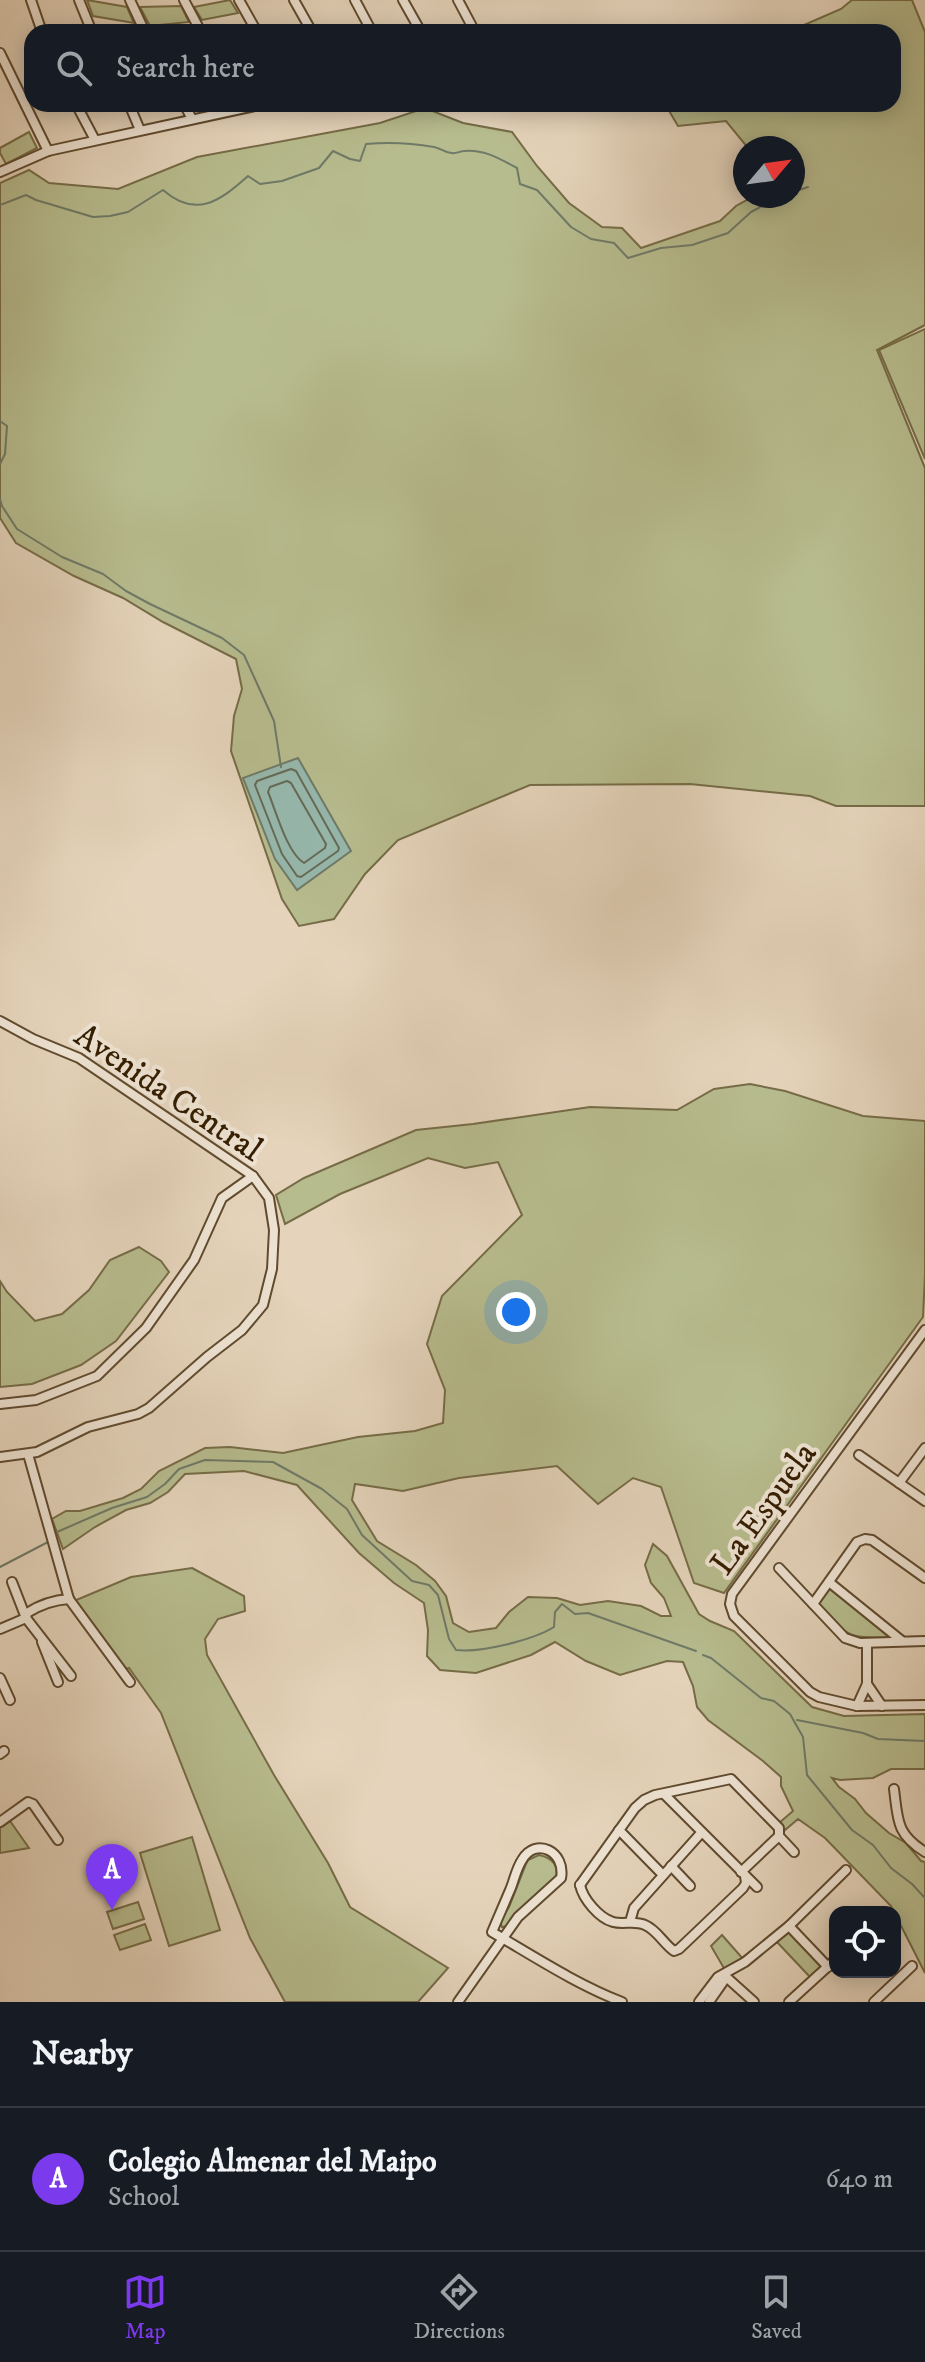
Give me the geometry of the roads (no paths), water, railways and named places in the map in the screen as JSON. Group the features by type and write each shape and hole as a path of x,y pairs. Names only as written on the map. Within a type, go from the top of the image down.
{"street":[{"path":"31,0 39,24"},
{"path":"79,0 89,24"},
{"path":"130,0 141,24"},
{"path":"184,0 197,24"},
{"path":"239,0 252,24"},
{"path":"294,0 308,24"},
{"path":"355,0 368,24"},
{"path":"403,0 416,24"},
{"path":"458,0 471,24"},
{"path":"0,53 24,102"},
{"path":"29,112 48,151"},
{"path":"80,112 95,140"},
{"path":"132,112 140,130"},
{"path":"188,112 192,119"},
{"path":"1,169 48,151 219,112"},
{"name":"Avenida Central","path":"0,1021 79,1058 253,1176 269,1198 274,1230 272,1269 263,1305 242,1330 149,1408 127,1418 107,1420 88,1427 37,1452 0,1457"},
{"path":"0,1404 36,1400 97,1376 146,1328 194,1260 222,1198 253,1176"},
{"name":"La Espuela","path":"925,1330 732,1594 730,1601 734,1616 810,1692 838,1703 857,1706 925,1705"},
{"path":"899,1483 925,1448"},
{"path":"28,1454 69,1599 130,1682"},
{"path":"859,1455 925,1501"},
{"path":"813,1604 857,1542 865,1539 872,1540 925,1578"},
{"path":"779,1568 845,1638 867,1643 925,1641"},
{"path":"12,1582 26,1618 71,1676"},
{"path":"829,1582 903,1642"},
{"path":"0,1629 26,1618 27,1613 37,1607 54,1600 69,1599"},
{"path":"41,1637 58,1682"},
{"path":"857,1706 867,1684 867,1643"},
{"path":"0,1678 10,1700"},
{"path":"867,1684 882,1706"},
{"path":"580,1885 639,1804 649,1797 731,1779 779,1828 779,1836 794,1852"},
{"path":"894,1789 898,1826 904,1836 925,1852"},
{"path":"664,1794 757,1887"},
{"path":"0,1822 28,1802 33,1804 58,1840"},
{"path":"619,1830 663,1875"},
{"path":"630,1922 634,1908 701,1833"},
{"path":"743,1874 779,1836"},
{"path":"458,2002 504,1939 523,1911 561,1878 562,1865 555,1854 542,1849 528,1853 519,1864 492,1932 504,1939 559,1972 622,2002"},
{"path":"671,1866 690,1886"},
{"path":"699,2002 718,1977 758,1952 846,1870"},
{"path":"561,1878 580,1885 587,1900 606,1918 617,1923 630,1922 649,1927 674,1951 743,1888 746,1883 743,1874"},
{"path":"789,1926 829,1961"},
{"path":"874,2002 912,1966"},
{"path":"789,2002 829,1967"},
{"path":"709,2002 723,1982 724,1975"},
{"path":"724,1975 754,2002"},
{"path":"594,2002 599,1991"}],"water":[{"path":"298,758 351,851 297,890 275,859 243,778"}],"waterway":[{"path":"0,205 26,195 93,217 110,216 128,212 163,190 186,204 197,205 218,199 248,176 260,184 282,181 319,168 333,151 360,161 366,144 392,143 434,147 454,153 464,151 492,155 517,168 520,184 537,190 571,227 591,239 614,243 628,258 661,248 692,245 728,233 758,208"},
{"path":"0,421 7,426 5,454 0,464"},
{"path":"0,499 17,529 62,557 103,574 150,604 222,638 244,655 274,721 281,767"},
{"path":"57,1532 112,1508 147,1497 179,1469 205,1460 273,1462 322,1489 347,1509 362,1535 412,1581 429,1585 438,1595 449,1639 456,1650 492,1647 545,1632 554,1627 555,1612 562,1604 575,1614 588,1613 696,1651"},
{"path":"0,1567 48,1542"},
{"path":"703,1655 761,1698 774,1701 790,1714 803,1737 807,1775 852,1830 873,1845 891,1868 925,1898"},
{"path":"797,1720 863,1733 878,1739 925,1741"}],"place":[{"name":"Colegio Almenar del Maipo","path":"112,1910"}]}
